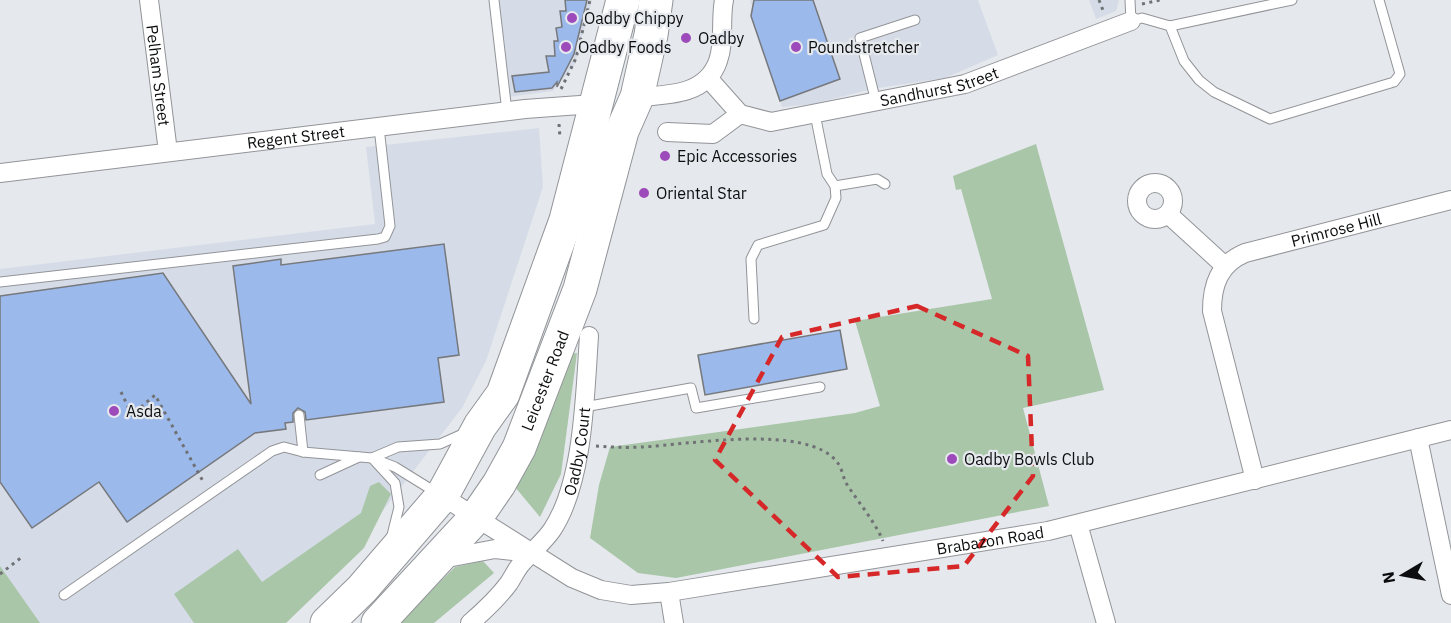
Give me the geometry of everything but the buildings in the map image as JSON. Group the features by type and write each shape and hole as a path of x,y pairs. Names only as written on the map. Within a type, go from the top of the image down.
{"highway":[{"name":"Leicester Road","path":"327,623 362,589 442,496 480,426 503,394 566,220 622,0"},
{"path":"594,104 621,83 638,0"},
{"name":"Leicester Road","path":"378,623 477,516 499,484 519,448 580,289 622,131 637,97 651,35 656,0"},
{"path":"594,104 637,97"},
{"path":"503,394 542,333 566,283 583,222 598,145 609,117 637,97"},
{"path":"442,496 469,487 483,471 519,409 580,289"},
{"path":"352,623 372,609 451,519 477,516"}],"street":[{"name":"Pelham Street","path":"148,0 168,152"},
{"path":"637,97 684,93 708,78 718,62 724,0"},
{"name":"Sandhurst Street","path":"740,114 771,122 965,84 1131,21"},
{"path":"667,132 713,134 740,114 708,78"},
{"name":"Regent Street","path":"0,173 556,106 594,104"},
{"name":"Primrose Hill","path":"1225,266 1245,253 1451,200"},
{"path":"1168,214 1225,266 1212,293 1212,311 1255,480"},
{"name":"Oadby Court","path":"470,623 490,605 553,528 566,498 579,444 589,336"},
{"name":"Brabazon Road","path":"442,496 572,578 600,590 631,595 669,592 1078,524 1451,430"},
{"path":"1418,438 1451,595"},
{"path":"1078,524 1107,623"},
{"name":"Brabazon Road","path":"432,562 495,549 532,553"},
{"path":"669,592 674,623"}],"lane":[{"path":"494,0 507,112"},
{"path":"1130,0 1131,21 1142,18 1170,26 1292,0"},
{"path":"1170,26 1184,61 1199,80 1214,92 1270,119 1310,109 1394,82 1398,78 1400,74 1379,0"},
{"path":"876,102 860,38 915,20"},
{"path":"754,319 751,259 753,251 758,245 824,225 836,198 835,186 827,174 815,114"},
{"path":"0,282 385,237 390,226 378,128"},
{"path":"835,186 877,179 885,184"},
{"path":"584,407 691,388 696,408 820,387"},
{"path":"298,415 303,452"},
{"path":"372,458 398,447 440,444 480,426"},
{"path":"64,595 272,451 284,447 303,452 372,458 395,467 442,496"},
{"path":"320,475 361,456"},
{"path":"362,589 395,528 399,507 395,483 372,458"}],"path":[{"path":"560,143 556,106 563,83 576,58 590,0"},
{"path":"121,392 132,415 155,395 212,494"},
{"path":"579,444 644,447 724,439 759,439 791,442 820,450 837,462 845,481 883,539 886,557"},
{"path":"0,574 22,556"}],"highlighted area":[{"path":"917,306 1028,356 1033,476 964,566 838,577 715,460 782,337"}],"shaded area":[{"path":"489,0 592,0 575,64 553,91 501,98"},
{"path":"750,0 978,0 998,55 945,78 872,89 813,104 782,107"},
{"path":"1089,0 1119,0 1116,11 1096,19"},
{"path":"539,128 543,187 486,361 462,408 365,534 276,623 16,623 0,600 0,269 375,224 366,147"}],"green space":[{"path":"1036,144 1104,390 1023,408 1049,506 676,578 638,573 590,538 599,485 610,447 855,413 880,406 855,321 992,299 961,189 956,190 953,176"},
{"path":"577,353 561,474 540,517 515,487 570,354"},
{"path":"379,482 391,494 364,548 286,623 194,623 174,594 238,549 262,582 361,513 370,486"},
{"path":"483,561 494,573 434,623 398,623 455,567"},
{"path":"0,566 40,623 0,623"}],"place":[{"name":"Oadby Chippy","path":"572,18"},
{"name":"Oadby","path":"686,38"},
{"name":"Oadby Foods","path":"566,47"},
{"name":"Poundstretcher","path":"796,47"},
{"name":"Epic Accessories","path":"665,156"},
{"name":"Oriental Star","path":"644,193"},
{"name":"Asda","path":"114,411"},
{"name":"Oadby Bowls Club","path":"952,459"}]}
